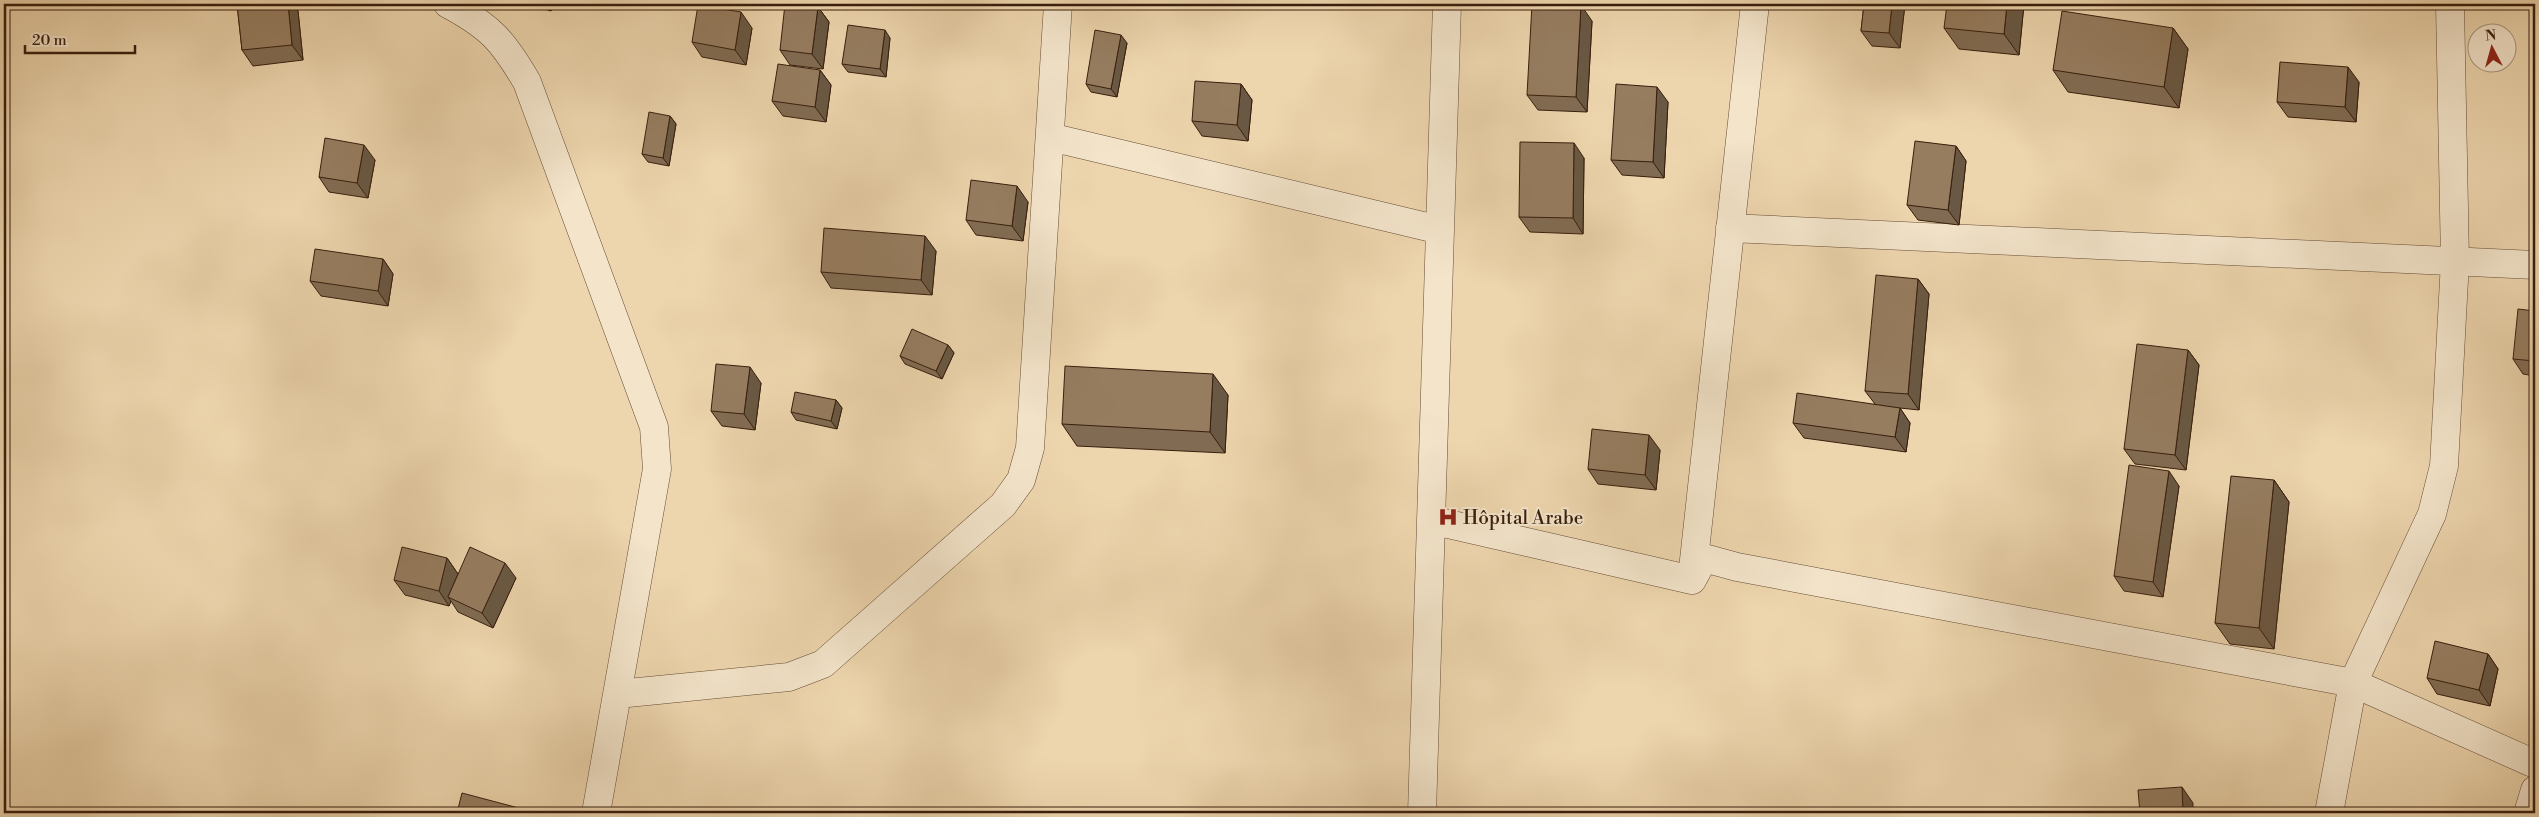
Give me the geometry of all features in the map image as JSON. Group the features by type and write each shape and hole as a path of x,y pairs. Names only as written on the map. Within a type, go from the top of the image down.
{"street":[{"path":"448,4 477,20 506,48 527,82 654,428 657,469 596,813"},
{"path":"618,694 789,677 823,664 1003,505 1021,480 1030,448 1058,4"},
{"path":"1422,813 1447,4"},
{"path":"1692,580 1755,4"},
{"path":"2329,813 2353,683 2432,514 2444,466 2455,261 2450,4"},
{"path":"1050,137 1440,230"},
{"path":"1730,228 2535,265"},
{"path":"1431,520 1692,580"},
{"path":"1692,580 1704,558 1737,567 2353,683 2535,764"},
{"path":"2528,813 2535,790"}],"building":[{"path":"237,4 288,4 292,45 242,50"},
{"path":"785,4 818,7 812,54 780,50"},
{"path":"1532,4 1581,5 1576,97 1527,95"},
{"path":"1864,4 1892,4 1889,33 1861,31"},
{"path":"1947,4 2007,4 2004,34 1944,28"},
{"path":"698,5 741,12 735,50 692,42"},
{"path":"2062,11 2173,28 2164,87 2053,70"},
{"path":"848,25 885,30 880,69 842,64"},
{"path":"1095,30 1121,35 1111,89 1086,84"},
{"path":"2280,62 2348,67 2345,107 2277,102"},
{"path":"778,64 820,70 815,107 772,101"},
{"path":"1195,81 1241,84 1237,125 1192,121"},
{"path":"1616,84 1657,87 1653,162 1611,160"},
{"path":"649,112 670,116 663,158 642,154"},
{"path":"325,138 364,145 357,183 319,177"},
{"path":"1915,141 1956,146 1948,210 1907,205"},
{"path":"1520,142 1574,143 1573,218 1519,217"},
{"path":"971,180 1017,186 1012,226 966,220"},
{"path":"824,228 925,236 921,280 821,272"},
{"path":"315,249 383,259 378,291 310,281"},
{"path":"1876,275 1918,279 1908,394 1865,391"},
{"path":"2518,309 2535,311 2535,361 2513,359"},
{"path":"912,329 948,345 936,371 900,356"},
{"path":"2137,344 2188,350 2175,455 2124,449"},
{"path":"716,364 750,367 744,414 711,411"},
{"path":"1065,366 1213,374 1210,432 1062,424"},
{"path":"795,392 836,400 831,421 791,412"},
{"path":"1797,393 1900,408 1895,437 1793,423"},
{"path":"1592,429 1649,435 1645,475 1588,469"},
{"path":"2129,465 2169,471 2153,582 2114,576"},
{"path":"2231,476 2274,480 2259,628 2215,623"},
{"path":"402,547 447,558 439,591 394,580"},
{"path":"470,547 505,563 482,613 448,597"},
{"path":"2435,641 2488,654 2479,690 2427,678"},
{"path":"2182,787 2183,813 2140,813 2138,790"},
{"path":"462,793 530,811 529,813 457,813"}],"place":[{"name":"Hôpital Arabe","path":"1448,517"}]}
